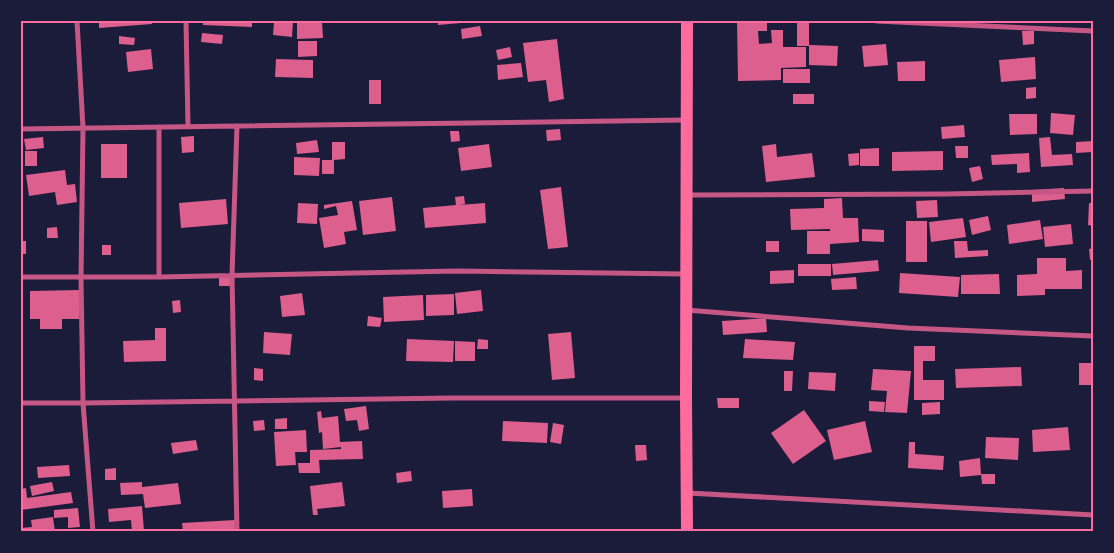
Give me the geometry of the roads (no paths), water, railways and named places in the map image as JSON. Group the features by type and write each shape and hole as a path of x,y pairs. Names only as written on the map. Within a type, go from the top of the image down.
{"main road":[{"path":"687,21 687,532"}],"street":[{"path":"77,21 83,128 81,278 83,404 93,532"},
{"path":"186,21 188,127"},
{"path":"876,21 1093,31"},
{"path":"21,129 686,120"},
{"path":"237,126 232,275 238,532"},
{"path":"158,127 159,278"},
{"path":"686,195 947,194 1093,191"},
{"path":"21,277 159,278 457,271 686,274"},
{"path":"686,310 908,328 1093,336"},
{"path":"21,402 83,404 452,398 686,398"},
{"path":"688,493 1093,515"}]}
